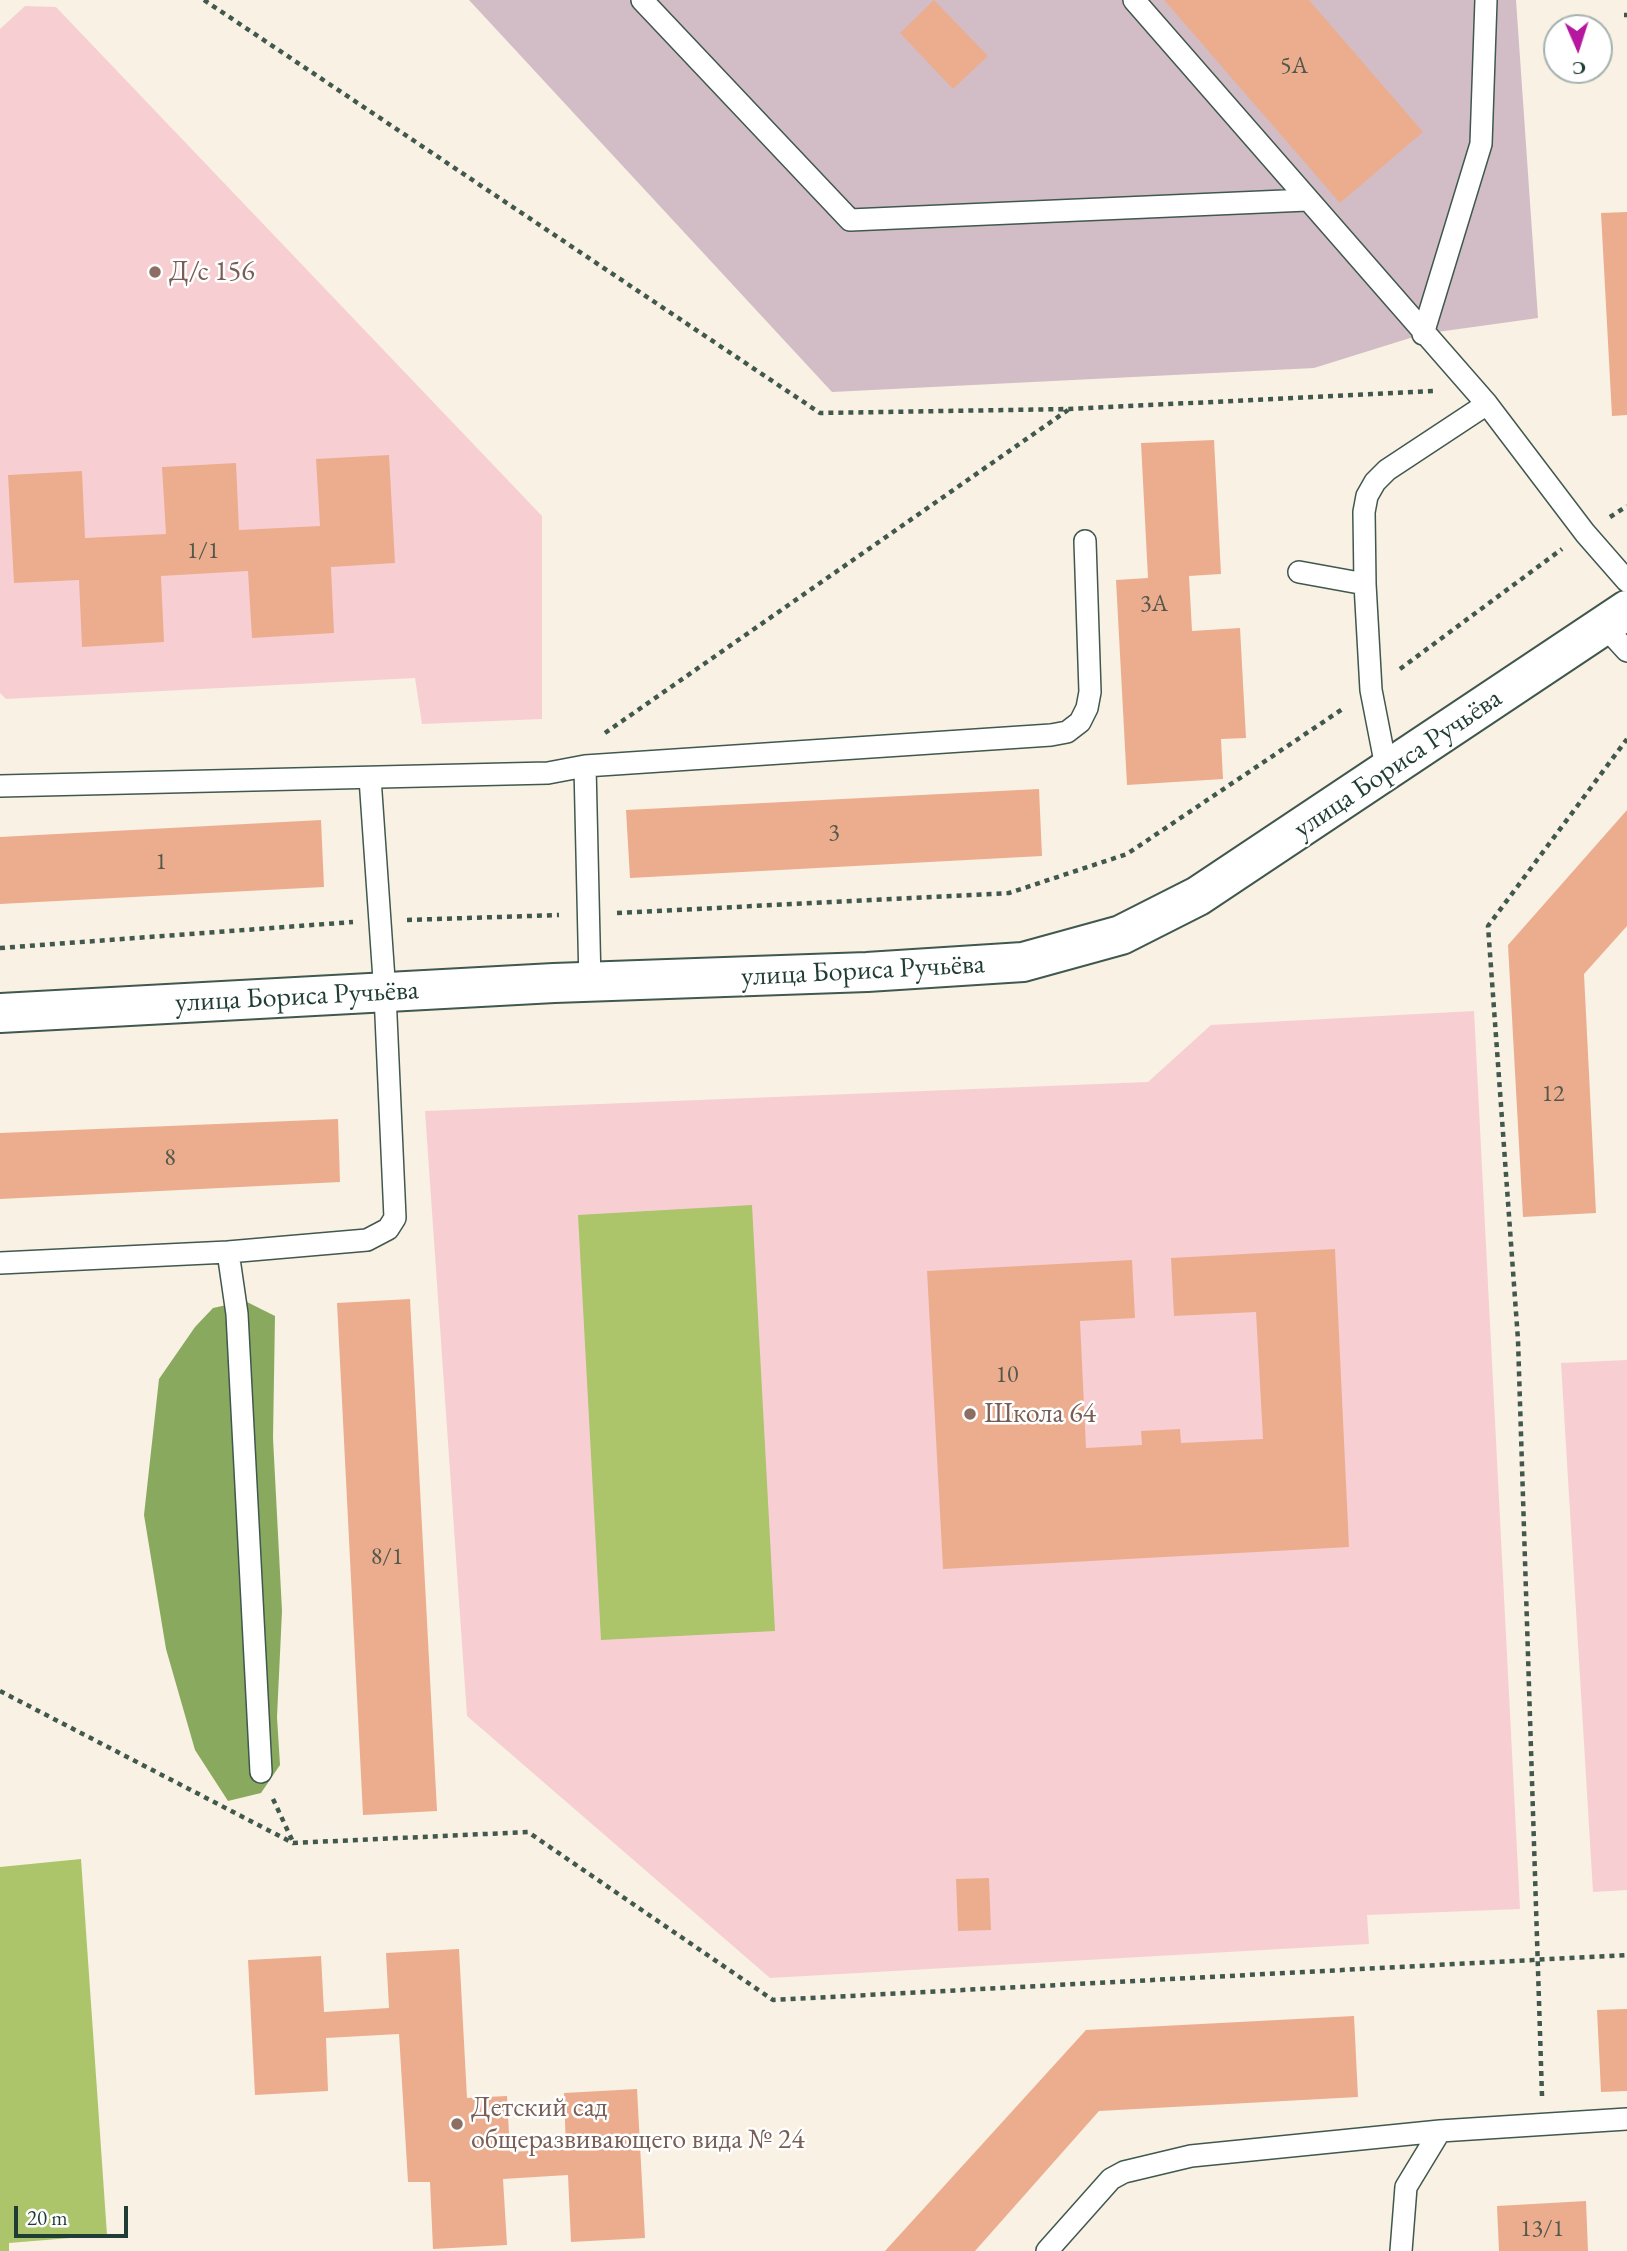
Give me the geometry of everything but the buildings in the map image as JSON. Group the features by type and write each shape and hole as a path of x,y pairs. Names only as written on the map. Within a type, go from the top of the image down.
{"street":[{"name":"улица Бориса Ручьёва","path":"0,1013 1023,962 1121,935 1198,897 1387,772 1620,629"}],"lane":[{"path":"642,0 850,220 1307,200"},
{"path":"1134,0 1423,334 1480,396 1585,533 1627,581"},
{"path":"1423,334 1481,144 1486,0"},
{"path":"1387,772 1371,690 1364,512 1375,482 1387,470 1480,396"},
{"path":"0,786 548,773 585,766 1051,736 1067,732 1080,722 1087,708 1090,692 1085,541"},
{"path":"1299,572 1365,584"},
{"path":"585,766 590,983"},
{"path":"0,1263 228,1252 367,1240 388,1230 396,1206 370,778"},
{"path":"228,1252 237,1314 261,1772"},
{"path":"1047,2251 1099,2189 1124,2172 1191,2156 1440,2131 1627,2119"},
{"path":"1402,2251 1406,2187 1440,2131"}],"path":[{"path":"204,0 820,413 1069,409 1480,396"},
{"path":"548,773 1069,409"},
{"path":"0,948 380,920 589,915 1009,893 1127,854 1371,690 1585,533 1627,506"},
{"path":"1543,2125 1518,1340 1488,926 1627,739"},
{"path":"0,1691 293,1843 528,1832 773,2000 1627,1955"},
{"path":"261,1772 293,1843"}],"shaded area":[{"path":"469,0 1516,0 1538,318 1423,334 1314,368 832,392"},
{"name":"Д/с 156","path":"25,6 56,7 542,516 542,719 422,724 415,678 6,699 0,693 0,29"},
{"name":"Школа 64","path":"1474,1011 1520,1909 1367,1915 1369,1944 770,1978 467,1716 425,1111 1148,1082 1211,1025"},
{"path":"1627,1360 1627,1890 1593,1892 1561,1363"}],"green space":[{"path":"752,1205 775,1631 601,1640 578,1215"},
{"path":"245,1301 275,1316 273,1438 282,1611 277,1717 280,1765 261,1793 228,1801 195,1750 166,1649 144,1515 159,1379 195,1327 213,1308"},
{"path":"81,1859 107,2235 9,2243 9,2251 0,2251 0,1867"}],"place":[{"name":"Д/с 156","path":"155,272"},
{"name":"Школа 64","path":"970,1414"},
{"name":"Детский сад общеразвивающего вида № 24","path":"457,2124"}]}
